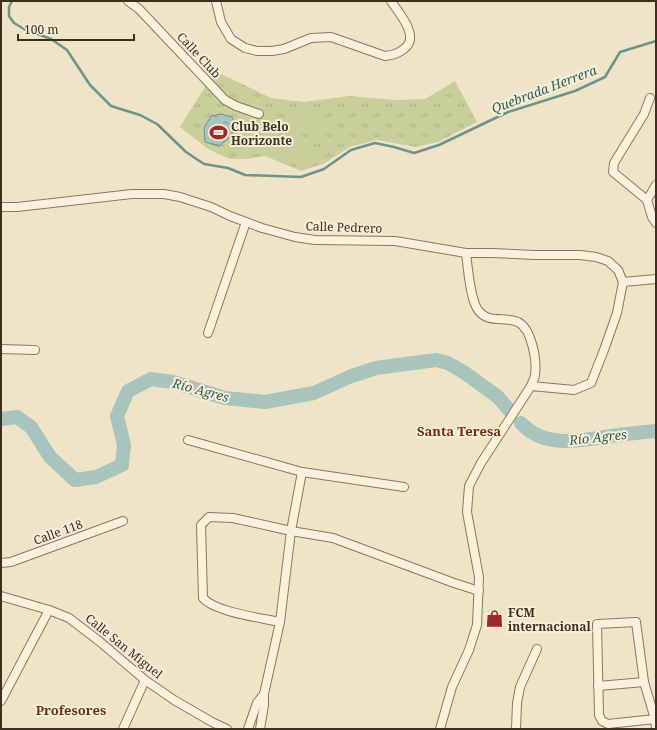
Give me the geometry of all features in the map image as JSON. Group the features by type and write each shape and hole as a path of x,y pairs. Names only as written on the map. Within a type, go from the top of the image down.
{"street":[{"name":"Calle Club","path":"128,1 139,9 225,100 236,106 260,114"},
{"path":"216,1 221,22 230,39 245,48 257,51 272,51 284,49 311,38 331,37 385,56 394,56 408,46 411,38 408,28 391,1"},
{"path":"650,98 644,114 614,163 613,172 647,200 652,217 656,223"},
{"path":"647,200 656,185"},
{"name":"Calle Pedrero","path":"1,207 17,207 132,194 164,194 180,197 211,207 246,222 315,240 395,241 466,253 580,255 596,257 608,261 618,270 623,282"},
{"path":"208,333 246,222"},
{"path":"440,729 452,687 469,650 478,625 480,578 467,512 469,486 481,463 535,377 536,365 534,350 527,331 518,322 512,320 492,319 484,316 478,310 472,290 466,253"},
{"path":"530,386 574,390 591,382 617,313 623,282 656,279"},
{"path":"1,349 35,350"},
{"path":"188,440 302,472 404,487"},
{"path":"260,729 264,705 264,694 280,622 291,531 302,472"},
{"path":"280,622 242,614 207,603 203,598 200,525 209,517 233,518 291,531 333,538 479,591"},
{"name":"Calle 118","path":"1,563 11,562 123,521"},
{"name":"Calle San Miguel","path":"1,596 49,610 69,618 145,680 174,700 227,729"},
{"path":"1,701 49,610"},
{"path":"636,622 644,682 656,724 645,720 608,724 602,721 599,715 597,624 636,622"},
{"path":"516,729 517,703 520,687 537,649"},
{"path":"123,729 145,680"},
{"path":"598,686 644,682"},
{"path":"248,729 257,702 264,694"},
{"path":"645,720 646,729"}],"green space":[{"name":"Club Belo Horizonte","path":"215,71 271,98 304,102 349,96 395,100 425,99 455,81 477,122 438,142 416,147 376,140 350,147 325,163 301,171 265,156 246,159 229,159 208,149 180,127"},
{"path":"293,110 331,118 324,139 287,130"},
{"path":"275,139 310,146 306,165 272,158"}],"water":[{"name":"Club Belo Horizonte","path":"221,114 232,117 237,126 228,139 219,146 205,142 204,128 211,116"}],"waterway":[{"name":"Quebrada Herrera","path":"12,1 9,7 9,16 14,23 24,29 51,39 67,50 90,85 111,106 140,115 157,124 186,152 204,164 228,168 245,175 301,177 324,169 351,150 375,143 414,153 439,145 508,112 575,91 605,77 620,52 656,41"},
{"name":"Río Agres","path":"1,419 17,417 31,427 50,457 75,480 96,477 122,465 124,445 117,416 128,391 151,379 173,382 225,398 265,402 314,393 349,377 376,368 436,360 448,363 465,373 498,397 509,410"},
{"name":"Río Agres","path":"521,423 531,432 542,437 567,441 656,431"}],"place":[{"name":"Club Belo Horizonte","path":"218,133"},
{"name":"FCM internacional","path":"495,619"}],"district":[{"name":"Santa Teresa","path":"459,431"},
{"name":"Profesores","path":"71,710"}]}
